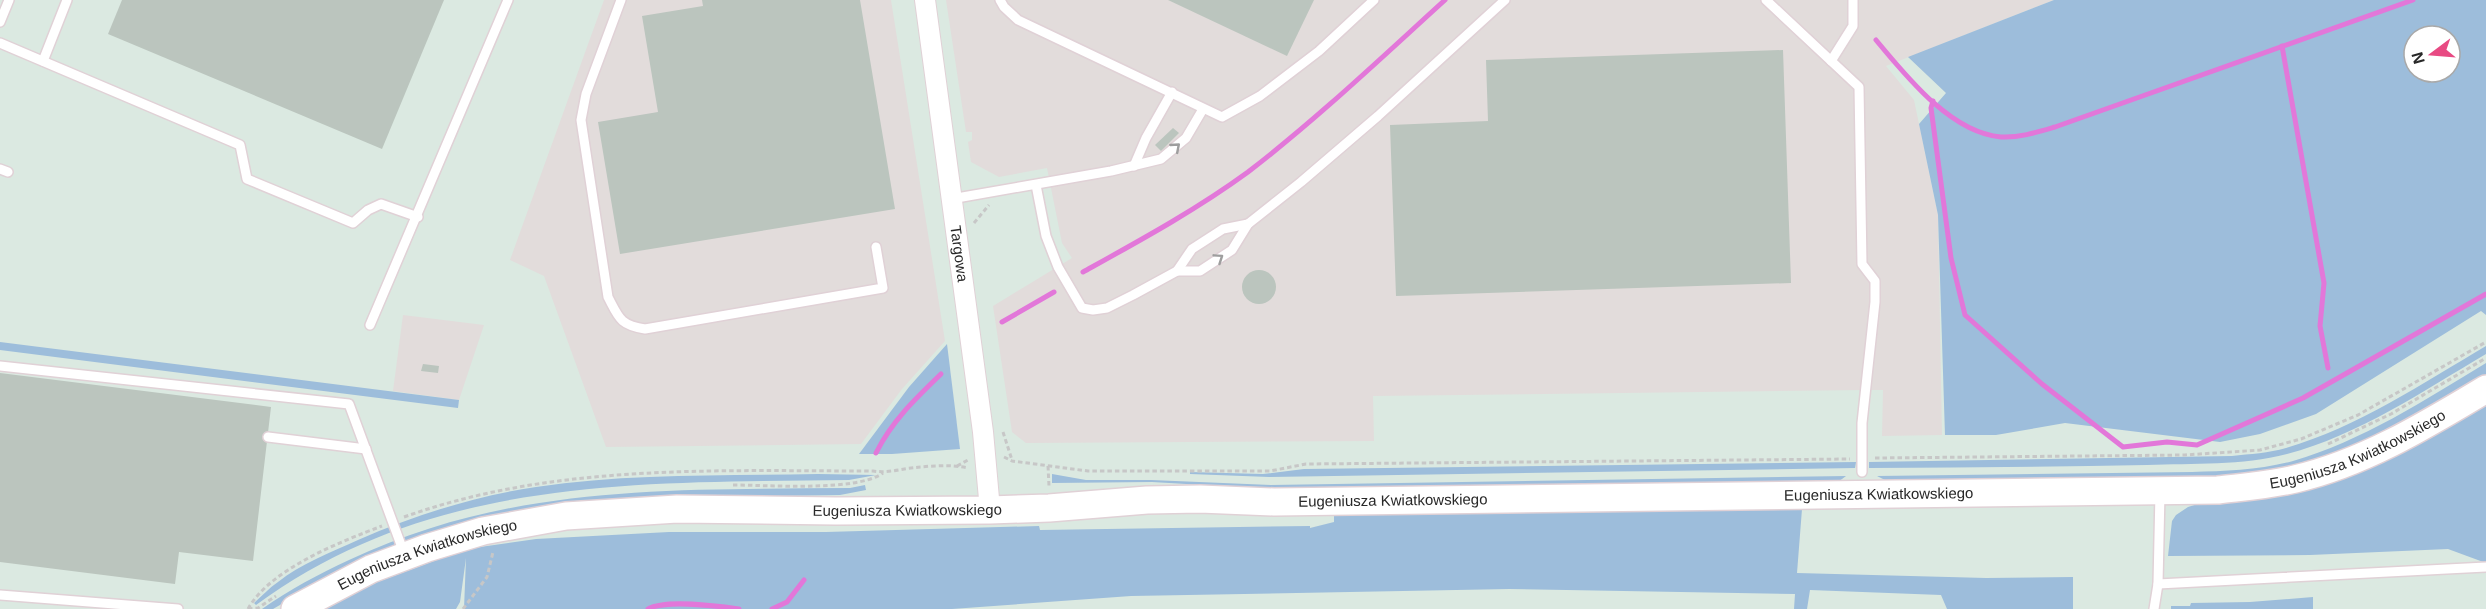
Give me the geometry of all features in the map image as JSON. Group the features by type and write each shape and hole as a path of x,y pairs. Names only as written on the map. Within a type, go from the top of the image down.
{"main road":[{"name":"Eugeniusza Kwiatkowskiego","path":"295,609 342,583 405,556 489,530 566,516 656,509 990,510 1189,499 1274,502 2210,490 2244,487 2317,474 2380,449 2486,389"}],"street":[{"name":"Targowa","path":"925,0 983,432 990,510"}],"lane":[{"path":"0,22 9,0"},
{"path":"43,61 67,0"},
{"path":"370,325 418,217 508,0"},
{"path":"621,0 586,94 581,120 608,297 622,322 645,329 883,288 876,248"},
{"path":"1000,0 1018,20 1222,117 1260,96 1319,51 1374,0"},
{"path":"1177,271 1200,271 1232,250 1248,224 1302,182 1378,116 1505,0"},
{"path":"1766,0 1859,87 1862,264 1875,281 1862,423 1862,472"},
{"path":"1832,61 1853,26 1853,0"},
{"path":"0,43 240,145 247,179 353,223 368,210 381,204 418,217"},
{"path":"1134,166 1146,138 1172,92"},
{"path":"951,199 1036,185 1161,159 1186,138 1203,109"},
{"path":"1036,185 1046,236 1058,267 1082,308 1093,310 1107,308 1177,271 1192,249 1223,229 1248,224"},
{"path":"0,366 349,404 405,556"},
{"path":"268,437 366,449"},
{"path":"2154,609 2158,584 2160,490"},
{"path":"2158,584 2486,567"},
{"path":"0,595 58,604 178,609"}],"path":[{"path":"1002,428 1012,461 1088,471 1270,471 1306,464 2185,454 2260,450 2301,439 2358,415 2486,342"},
{"path":"2320,447 2391,414 2486,358"},
{"path":"883,473 912,468 957,465"},
{"path":"1173,472 1183,475"},
{"path":"463,609 487,577 492,561 493,544 489,530"}],"shaded area":[{"path":"604,0 891,0 945,341 902,389 861,444 606,447 544,276 510,260"},
{"path":"946,0 2054,0 1886,66 1914,100 1938,215 1942,435 1882,436 1883,390 1865,390 1373,396 1374,441 1026,443 1012,432 993,306 1072,258 1062,243 1047,168 999,177 971,162 968,142 972,140 972,132 966,132"},
{"path":"2054,0 2486,0 2486,315 2481,311 2316,414 2260,434 2220,442 2065,423 1996,435 1945,435 1938,215 1919,124 1946,93 1908,57"},
{"path":"403,315 484,325 459,400 393,391"},
{"path":"0,342 459,400 458,408 0,350"},
{"path":"947,344 960,449 859,454 909,387"},
{"path":"2486,346 2486,354 2365,424 2314,446 2270,458 2200,464 1869,468 1869,462 2232,456 2273,451 2313,439 2364,416"},
{"path":"2486,363 2486,376 2384,435 2313,463 2236,477 1891,483 1877,476 2192,472 2268,466 2319,453 2368,431"},
{"path":"2486,403 2486,563 2448,549 2310,555 2168,556 2172,521 2176,515 2188,507 2201,503 2237,502 2296,492"},
{"path":"1856,462 1855,468 1269,477 1190,474 1190,472 1263,474 1304,469"},
{"path":"818,474 876,475 849,480 616,487 541,495 467,509 394,531 324,562 256,605 254,603 287,576 327,554 401,522 490,496 536,487 606,479"},
{"path":"1052,474 1086,480 1271,485 1846,476 1838,482 1290,490 1152,482 1052,483"},
{"path":"865,485 866,490 840,495 652,498 330,576 273,609 262,609 305,582 349,560 410,535 472,517 533,504 657,491 850,488"},
{"path":"1802,509 1797,573 1986,578 2073,577 2073,609 1947,609 1941,595 1810,590 1807,609 1794,609 1795,594 1509,589 1131,596 952,609 464,609 466,558 460,602 456,609 320,609 364,587 466,549 536,539 669,532 826,532 1039,526 1040,530 1310,526 1310,528 1334,522 1334,513"},
{"path":"2313,597 2313,609 2171,609 2171,606 2190,606 2191,603 2250,602"}],"building":[{"path":"122,0 444,0 382,149 108,34"},
{"path":"702,0 860,0 895,209 620,254 598,122 658,112 642,16 703,6"},
{"path":"1168,0 1314,0 1287,56"},
{"path":"1783,50 1791,283 1396,296 1390,125 1488,121 1486,60"},
{"path":"1173,128 1179,133 1161,151 1155,145"},
{"path":"1259,270 1271,275 1276,287 1271,299 1259,304 1247,299 1242,287 1247,275"},
{"path":"423,364 439,366 438,373 421,371"},
{"path":"0,373 271,407 253,561 179,552 175,584 0,562"}],"waterway":[{"path":"1083,272 1188,212 1248,172 1324,110 1445,0"},
{"path":"1876,40 1901,70 1947,114 1983,133 2015,137 2055,127 2413,0"},
{"path":"2282,46 2324,283 2320,326 2328,368"},
{"path":"1933,101 1931,108 1951,258 1965,315 2042,384 2123,447 2167,442 2197,445 2303,398 2486,294"},
{"path":"1002,322 1054,292"},
{"path":"876,453 897,421 941,374"},
{"path":"772,609 787,602 804,580"},
{"path":"648,609 667,604 739,609"}]}
